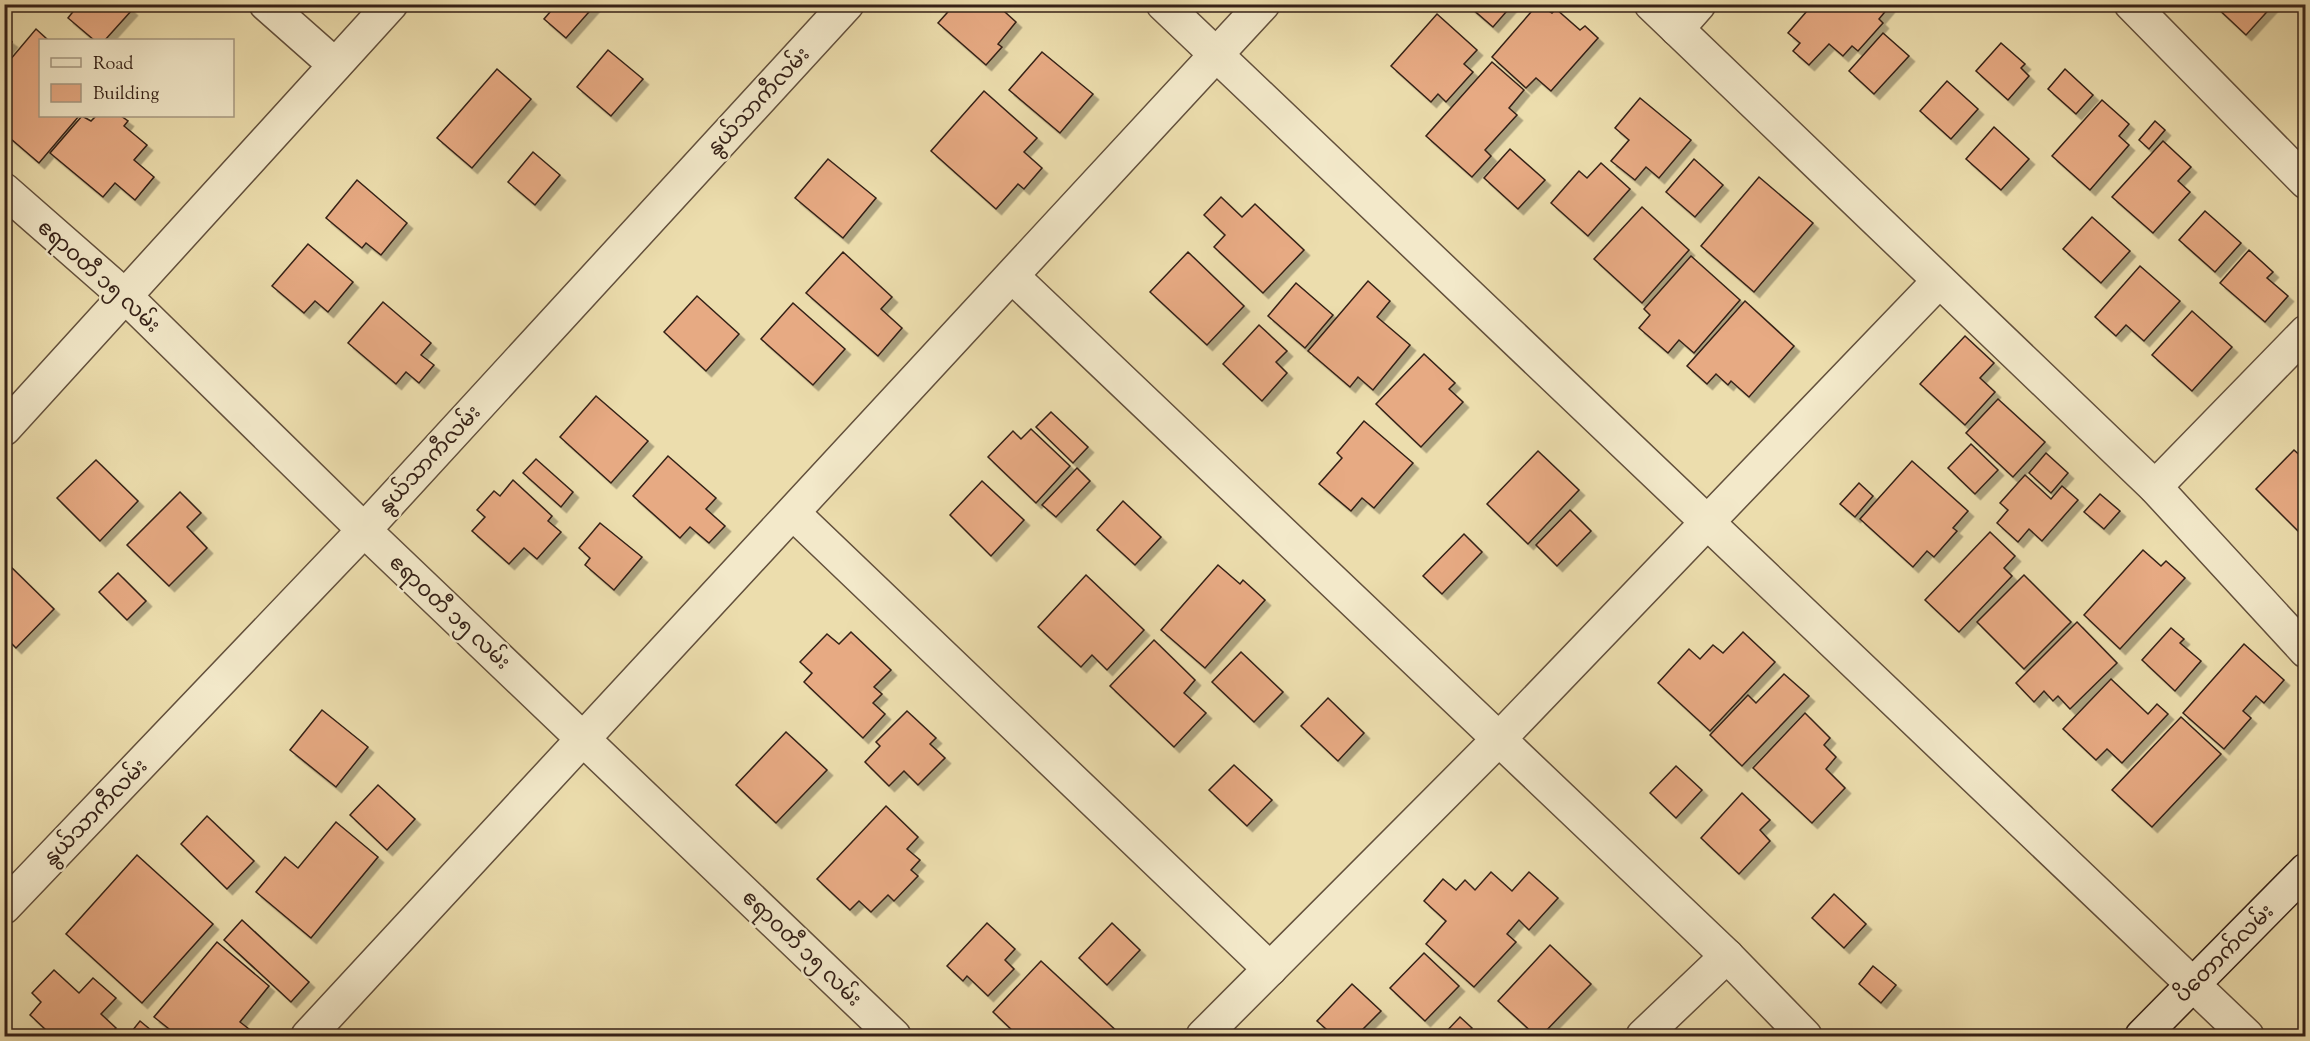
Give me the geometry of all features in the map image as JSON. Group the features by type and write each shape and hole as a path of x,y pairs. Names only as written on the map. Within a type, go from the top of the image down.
{"street":[{"path":"266,4 335,65"},
{"path":"4,429 391,4"},
{"name":"နွယ်သာကီလမ်း","path":"4,907 364,530 847,4"},
{"path":"1163,4 1216,57 2247,1036"},
{"path":"323,1031 584,738 1263,4"},
{"path":"1651,4 2155,487 2306,651"},
{"path":"1677,29 1699,4"},
{"path":"2131,4 2306,182"},
{"name":"ဧရာဝတီ ၁၅ လမ်း","path":"4,190 125,296 364,530 894,1036"},
{"path":"1013,276 1727,956 1805,1036"},
{"path":"1203,1036 1499,739 1939,281"},
{"path":"2155,487 2306,332"},
{"path":"793,513 1270,969"},
{"name":"ပိတောက်လမ်း","path":"2142,1036 2306,870"},
{"path":"1643,1036 1727,956"}],"building":[{"path":"79,4 125,4 132,10 106,39 93,39 68,18"},
{"path":"557,4 596,4 566,38 544,19"},
{"path":"955,4 996,4 1016,22 998,44 1002,47 986,65 938,23"},
{"path":"1472,4 1513,4 1493,27 1470,7"},
{"path":"1538,4 1552,13 1556,9 1580,30 1585,26 1598,38 1551,91 1536,78 1526,88 1492,57"},
{"path":"1813,4 1887,4 1889,7 1879,19 1883,23 1858,51 1852,46 1843,56 1829,44 1809,65 1793,51 1800,43 1788,33"},
{"path":"2213,4 2274,4 2246,35"},
{"path":"1437,14 1477,50 1464,64 1473,72 1446,102 1438,94 1431,102 1391,66"},
{"path":"36,29 47,39 39,39 39,117 78,117 39,163 4,133 4,67"},
{"path":"1883,33 1909,56 1874,94 1849,71"},
{"path":"4,36 12,42 4,52"},
{"path":"2001,43 2025,64 2021,68 2029,76 2008,100 1976,71"},
{"path":"608,50 643,79 611,116 577,87"},
{"path":"1042,52 1093,94 1060,133 1009,90"},
{"path":"1492,62 1524,90 1509,108 1517,115 1485,150 1491,156 1472,177 1426,136"},
{"path":"497,69 531,99 472,168 437,138"},
{"path":"2065,69 2093,95 2076,114 2048,89"},
{"path":"1947,81 1978,109 1951,139 1920,111"},
{"path":"984,91 1037,138 1024,152 1042,168 1024,189 1018,184 996,209 931,151"},
{"path":"1640,98 1691,140 1659,178 1646,167 1635,180 1611,161 1629,140 1615,128"},
{"path":"2102,100 2129,124 2119,136 2129,145 2090,190 2052,156"},
{"path":"81,117 91,121 95,117 122,117 128,121 124,126 147,145 134,160 154,177 135,200 115,183 103,197 50,153"},
{"path":"2155,121 2165,130 2149,149 2139,140"},
{"path":"1994,127 2029,159 2001,190 1966,159"},
{"path":"2163,141 2191,167 2178,181 2190,192 2153,233 2112,197"},
{"path":"1510,149 1545,180 1518,209 1484,178"},
{"path":"533,152 560,175 535,205 508,182"},
{"path":"828,159 876,198 843,238 795,198"},
{"path":"1694,159 1723,185 1695,217 1666,192"},
{"path":"1601,163 1630,189 1588,236 1551,203 1579,171 1587,178"},
{"path":"1759,177 1813,223 1754,292 1701,246"},
{"path":"357,180 407,223 381,255 366,243 362,248 326,218"},
{"path":"1221,197 1242,217 1255,204 1304,250 1263,293 1214,247 1225,235 1204,215"},
{"path":"1642,207 1689,250 1642,303 1594,259"},
{"path":"2205,211 2241,243 2215,272 2179,240"},
{"path":"2092,217 2130,251 2101,283 2063,249"},
{"path":"308,244 353,282 328,312 315,301 304,313 272,286"},
{"path":"2249,250 2273,272 2267,278 2288,296 2265,322 2220,283"},
{"path":"843,252 892,297 881,309 902,328 878,356 806,293"},
{"path":"1188,252 1244,306 1207,345 1150,292"},
{"path":"1691,256 1740,300 1694,353 1679,340 1668,353 1639,328 1650,315 1644,309"},
{"path":"2140,266 2180,301 2144,341 2126,325 2116,336 2095,317"},
{"path":"1368,281 1390,301 1377,317 1410,345 1373,390 1358,377 1350,387 1308,351"},
{"path":"1296,283 1333,315 1305,348 1268,316"},
{"path":"697,296 739,334 706,371 664,332"},
{"path":"1745,301 1794,346 1749,397 1731,381 1728,385 1716,374 1707,384 1687,366"},
{"path":"383,302 431,343 421,355 434,365 419,383 406,372 396,384 348,343"},
{"path":"793,303 845,349 813,385 761,339"},
{"path":"2192,311 2232,347 2192,391 2152,355"},
{"path":"1259,325 1287,351 1276,362 1287,373 1262,401 1223,364"},
{"path":"1965,336 1994,363 1980,378 1995,392 1965,425 1920,384"},
{"path":"1424,354 1455,383 1449,389 1463,402 1421,447 1376,404"},
{"path":"596,396 648,441 611,483 560,437"},
{"path":"1998,399 2045,442 2013,477 1966,433"},
{"path":"1051,412 1088,447 1073,463 1036,427"},
{"path":"1364,421 1413,463 1374,508 1362,498 1351,511 1319,484 1342,458 1337,453"},
{"path":"1031,429 1070,466 1036,503 988,457 1013,431 1021,439"},
{"path":"1971,444 1998,470 1975,494 1948,468"},
{"path":"2294,450 2306,461 2306,539 2256,489"},
{"path":"1538,451 1579,490 1528,544 1487,504"},
{"path":"2046,453 2068,473 2051,493 2029,473"},
{"path":"668,456 716,498 706,509 725,526 709,543 690,527 680,538 633,496"},
{"path":"536,459 573,492 561,507 523,473"},
{"path":"96,460 138,501 100,541 57,498"},
{"path":"1912,461 1968,511 1953,528 1957,531 1934,557 1927,551 1913,567 1860,519"},
{"path":"1077,468 1090,481 1056,517 1042,505"},
{"path":"2025,475 2051,499 2062,486 2078,500 2042,541 2029,529 2018,542 1997,523 2008,510 2000,503"},
{"path":"513,480 552,516 548,521 561,532 537,559 524,548 509,564 472,531 485,517 477,510 494,491 500,496"},
{"path":"982,481 1024,520 991,556 950,515"},
{"path":"1859,483 1873,496 1855,517 1840,504"},
{"path":"180,492 201,513 187,527 207,548 169,586 127,545"},
{"path":"2100,494 2120,511 2104,529 2084,512"},
{"path":"1123,501 1161,537 1135,565 1097,530"},
{"path":"1570,510 1591,531 1557,566 1536,545"},
{"path":"600,523 642,557 614,590 585,565 590,558 579,548"},
{"path":"1990,532 2015,556 2004,568 2012,576 1959,632 1925,600"},
{"path":"1464,534 1482,552 1442,594 1423,576"},
{"path":"2143,550 2161,566 2166,561 2185,578 2120,649 2084,615"},
{"path":"8,564 54,609 16,648 4,636 4,568"},
{"path":"1218,565 1240,584 1243,580 1265,600 1205,668 1161,630"},
{"path":"118,573 146,601 127,620 99,592"},
{"path":"1086,575 1144,630 1107,670 1092,655 1081,667 1038,627"},
{"path":"2024,575 2071,622 2024,669 1977,622"},
{"path":"2077,622 2117,663 2070,709 2058,696 2053,701 2044,691 2034,702 2016,683"},
{"path":"2171,628 2184,639 2180,643 2201,661 2175,691 2142,660"},
{"path":"851,632 891,670 874,687 882,694 873,703 885,714 863,738 804,682 812,673 800,662 827,634 839,644"},
{"path":"1743,632 1775,662 1710,731 1658,683 1689,649 1700,659 1713,645 1723,653"},
{"path":"1154,640 1195,680 1184,693 1206,713 1174,747 1110,686"},
{"path":"2244,644 2284,680 2264,703 2256,696 2243,711 2251,718 2224,749 2183,713"},
{"path":"1241,652 1283,692 1254,722 1212,682"},
{"path":"1784,674 1809,696 1742,766 1710,735 1748,695 1756,703"},
{"path":"2111,679 2148,714 2157,704 2168,714 2122,763 2107,749 2096,760 2063,729"},
{"path":"1328,698 1364,733 1338,761 1301,726"},
{"path":"322,710 368,747 336,787 290,750"},
{"path":"907,711 936,738 930,744 945,758 918,785 904,771 889,786 865,762 880,746 876,742"},
{"path":"1805,713 1830,738 1824,745 1836,757 1826,769 1845,788 1812,823 1753,768"},
{"path":"2181,717 2221,754 2152,827 2112,790"},
{"path":"786,732 827,770 776,823 736,785"},
{"path":"1234,765 1272,800 1247,826 1209,790"},
{"path":"1676,766 1702,790 1676,818 1650,793"},
{"path":"378,785 415,819 387,850 350,815"},
{"path":"1742,793 1770,820 1760,830 1770,841 1739,874 1701,838"},
{"path":"886,806 918,837 907,849 920,860 911,870 918,876 894,901 888,895 871,912 859,901 850,910 817,879"},
{"path":"207,816 254,861 227,889 181,844"},
{"path":"336,822 378,857 311,938 256,892 285,857 298,868"},
{"path":"137,855 213,924 142,1003 66,934"},
{"path":"1491,872 1512,891 1529,872 1558,898 1529,930 1519,920 1507,934 1516,942 1474,987 1426,944 1446,921 1424,901 1443,879 1456,890 1465,880 1475,890"},
{"path":"1834,894 1866,924 1844,948 1812,918"},
{"path":"242,920 309,982 291,1002 224,940"},
{"path":"987,923 1015,949 1005,960 1014,969 988,996 967,976 963,981 947,966"},
{"path":"1112,923 1140,950 1107,985 1079,958"},
{"path":"217,942 269,986 240,1022 249,1029 242,1036 178,1036 154,1017"},
{"path":"1550,945 1591,984 1541,1036 1536,1036 1498,1001"},
{"path":"1424,953 1459,986 1425,1021 1390,988"},
{"path":"1041,961 1122,1036 1014,1036 1016,1034 993,1012"},
{"path":"1873,966 1896,985 1881,1003 1859,984"},
{"path":"54,970 79,993 93,978 116,998 101,1014 116,1028 108,1036 40,1036 46,1030 30,1015 41,1002 32,993"},
{"path":"1352,984 1381,1011 1356,1036 1334,1036 1317,1021"},
{"path":"1460,1017 1472,1028 1465,1036 1442,1036"},
{"path":"140,1021 158,1036 128,1036"}]}
